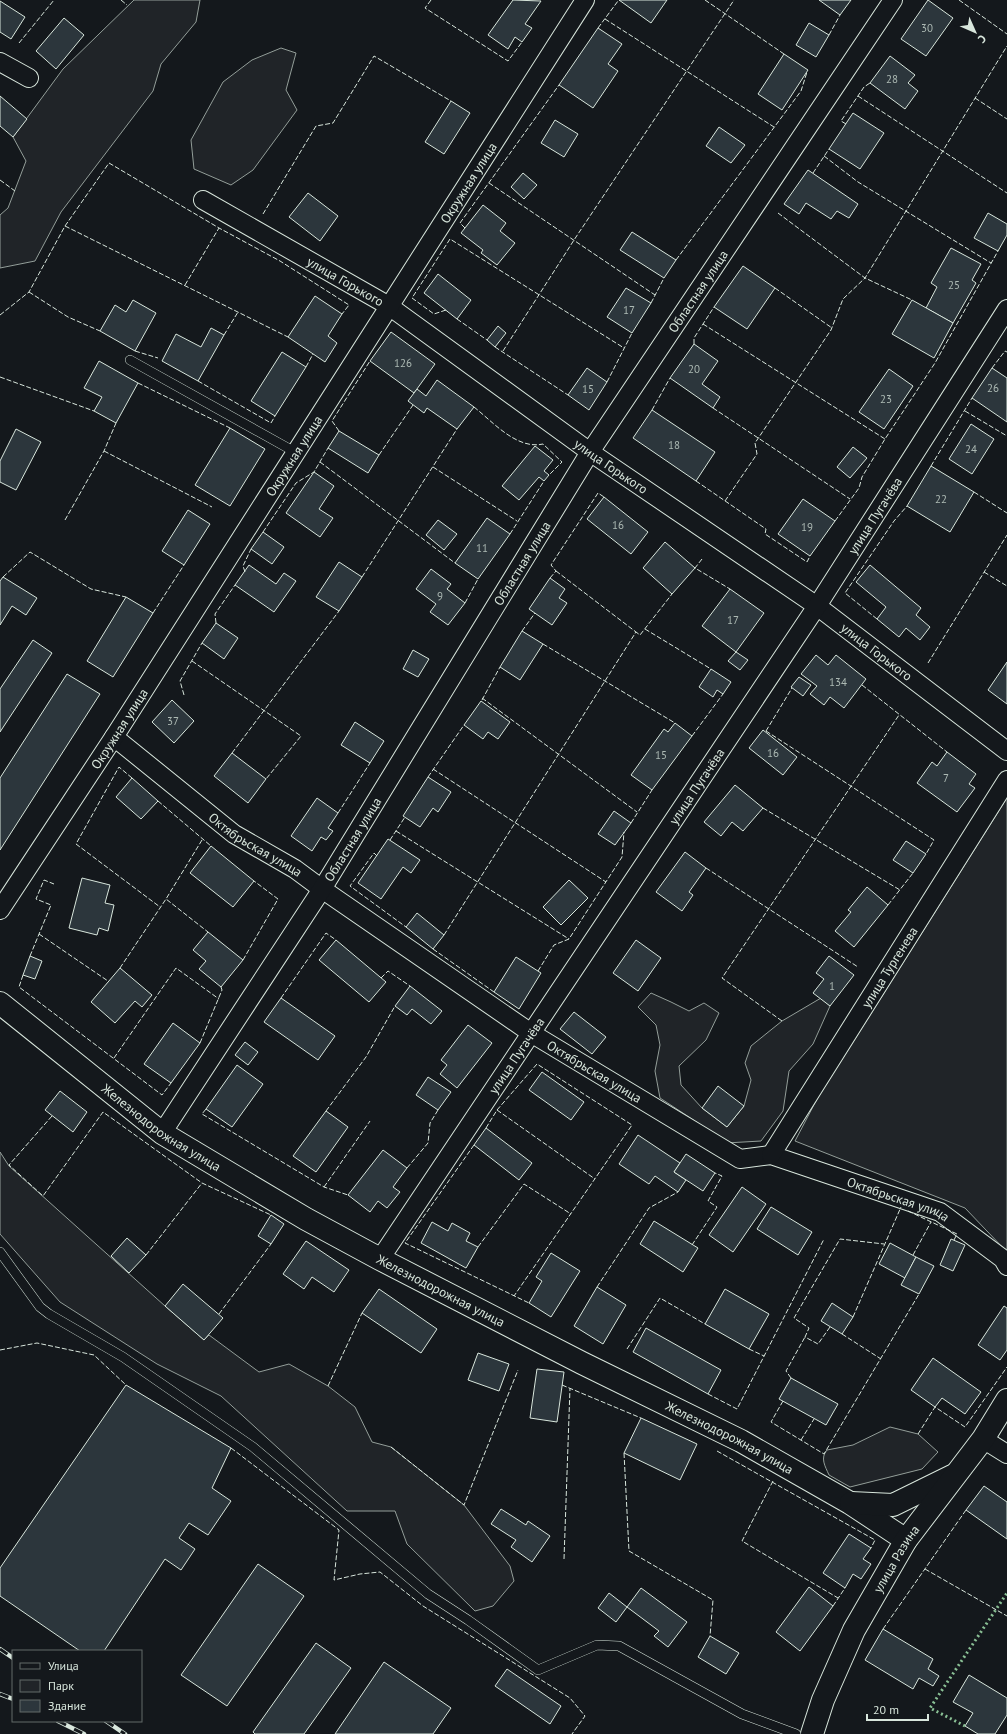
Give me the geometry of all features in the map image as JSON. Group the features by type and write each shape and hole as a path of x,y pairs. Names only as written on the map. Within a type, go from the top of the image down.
{"street":[{"name":"Окружная улица","path":"0,910 114,737 585,0"},
{"name":"Областная улица","path":"162,1133 322,888 590,452 893,0"},
{"path":"0,62 29,78"},
{"name":"улица Горького","path":"203,200 389,306 590,452 817,606 1007,751"},
{"name":"улица Пугачёва","path":"380,1259 817,606 1007,309"},
{"name":"Октябрьская улица","path":"114,737 234,834 296,868 322,888 530,1033 740,1159 771,1155 940,1212 1003,1259 1007,1266"},
{"name":"улица Тургенева","path":"771,1155 1007,780"},
{"name":"Железнодорожная улица","path":"0,1003 162,1133 306,1219 380,1259 582,1363 741,1441 850,1503 906,1540"},
{"name":"улица Разина","path":"812,1734 823,1700 854,1630 906,1540 983,1439 1007,1400"},
{"path":"983,1439 1007,1454"},
{"path":"850,1503 892,1505 957,1473"}],"lane":[{"path":"130,360 295,452"},
{"path":"0,1252 40,1307 49,1314 123,1358 252,1447 428,1594 468,1620 538,1670 597,1645 619,1646 742,1714 796,1734"}],"green space":[{"path":"134,0 200,0 196,22 161,64 153,91 61,212 35,261 0,268 0,215 8,208 26,161 13,137 63,69"},
{"path":"281,48 296,53 286,90 297,110 253,170 231,185 194,169 191,140 223,82 252,60"},
{"path":"1007,798 1007,1252 965,1208 795,1141 817,1099"},
{"path":"651,993 689,1011 704,1003 719,1013 706,1040 679,1066 681,1085 702,1108 727,1127 744,1106 751,1080 745,1063 751,1046 782,1021 821,998 830,1006 813,1044 789,1071 783,1111 761,1141 726,1143 660,1098 655,1071 660,1045 656,1025 638,1007"},
{"path":"0,1152 9,1166 204,1340 209,1335 259,1372 289,1364 328,1386 355,1407 372,1442 391,1447 464,1505 510,1566 514,1581 493,1606 475,1611 407,1544 395,1511 347,1511 221,1396 157,1364 60,1302 0,1234"},
{"path":"890,1427 918,1434 938,1452 922,1469 850,1487 829,1475 824,1459 827,1450 853,1445"}],"building":[{"path":"513,0 541,1 525,24 532,28 522,42 515,37 508,49 488,35"},
{"path":"619,0 667,0 651,23"},
{"path":"819,0 851,0 840,15"},
{"path":"928,0 953,18 926,56 901,39"},
{"path":"0,1 25,17 11,39 0,32"},
{"path":"64,18 84,35 56,69 36,51"},
{"path":"809,23 829,35 816,57 796,45"},
{"path":"598,28 622,44 608,64 618,71 593,108 559,85"},
{"path":"784,54 808,70 782,110 758,94"},
{"path":"890,56 915,75 908,83 918,91 905,109 870,83"},
{"path":"0,96 27,119 13,137 0,126"},
{"path":"451,101 470,113 444,154 425,142"},
{"path":"853,113 884,133 860,169 829,149"},
{"path":"555,120 578,134 564,157 541,143"},
{"path":"719,127 745,145 731,163 706,146"},
{"path":"808,170 858,204 849,218 837,211 831,219 806,203 799,214 784,204"},
{"path":"523,173 537,185 524,199 511,187"},
{"path":"308,193 338,216 320,241 289,217"},
{"path":"483,205 506,223 500,231 515,243 497,265 481,253 483,250 461,233"},
{"path":"988,213 1007,224 1007,235 998,251 974,238"},
{"path":"632,232 676,260 664,278 620,250"},
{"path":"951,248 981,264 972,280 976,283 953,323 926,308 937,287 931,283"},
{"path":"743,266 775,288 747,329 714,307"},
{"path":"438,274 471,300 457,319 424,293"},
{"path":"626,288 651,303 632,333 607,317"},
{"path":"315,296 342,314 328,336 337,343 325,362 288,337"},
{"path":"133,300 156,313 135,351 100,331 115,305 126,312"},
{"path":"912,300 953,323 934,358 892,334"},
{"path":"498,326 506,333 495,347 487,340"},
{"path":"211,328 224,335 198,381 162,361 176,334 201,347"},
{"path":"391,332 435,364 414,393 370,361"},
{"path":"694,344 718,361 702,384 720,397 713,408 670,378"},
{"path":"282,352 306,367 275,416 251,401"},
{"path":"99,361 138,383 116,423 94,411 102,397 84,388"},
{"path":"587,368 607,382 589,410 568,395"},
{"path":"992,368 1007,378 1007,422 972,398"},
{"path":"889,369 913,386 884,429 859,412"},
{"path":"437,380 474,407 457,429 427,408 424,413 408,401 417,389 426,396"},
{"path":"652,410 715,452 696,481 633,438"},
{"path":"971,424 994,439 972,474 949,459"},
{"path":"230,428 265,449 230,506 195,485"},
{"path":"16,429 41,442 16,490 0,482 0,461"},
{"path":"339,431 379,455 368,473 328,448"},
{"path":"535,446 553,460 544,471 549,475 544,481 539,477 519,500 502,486"},
{"path":"853,447 867,458 850,478 837,467"},
{"path":"931,466 974,492 950,532 907,506"},
{"path":"314,472 334,486 319,509 333,518 320,537 286,513"},
{"path":"604,497 648,532 631,554 587,519"},
{"path":"803,499 835,521 810,556 778,534"},
{"path":"188,510 210,524 184,565 162,551"},
{"path":"487,518 510,534 478,579 455,563"},
{"path":"438,520 457,534 444,550 426,535"},
{"path":"263,532 284,547 272,564 251,549"},
{"path":"665,542 695,568 672,594 643,568"},
{"path":"339,562 362,577 339,611 316,597"},
{"path":"249,565 276,584 284,573 296,581 274,612 235,585"},
{"path":"870,565 921,608 916,615 930,627 920,640 906,628 899,637 877,619 886,607 856,582"},
{"path":"431,569 451,584 447,589 465,603 448,625 430,612 436,604 416,589"},
{"path":"3,577 37,598 26,615 12,606 0,625 0,581"},
{"path":"550,578 565,589 559,598 567,603 552,625 529,609"},
{"path":"730,589 764,613 736,652 702,626"},
{"path":"126,597 153,613 113,677 87,661"},
{"path":"216,623 238,638 224,659 202,643"},
{"path":"522,631 543,644 520,680 500,667"},
{"path":"33,640 52,653 0,732 0,689"},
{"path":"413,650 429,659 418,677 403,669"},
{"path":"736,652 748,660 740,670 728,661"},
{"path":"816,655 828,665 836,655 866,679 844,708 830,697 824,705 810,694 817,686 801,674"},
{"path":"1007,662 1007,704 988,690"},
{"path":"711,669 731,682 723,694 717,690 713,697 699,687"},
{"path":"67,674 100,694 0,850 0,778"},
{"path":"799,677 811,685 803,696 791,687"},
{"path":"172,700 194,721 174,743 152,722"},
{"path":"481,701 510,722 498,739 488,732 483,739 464,725"},
{"path":"355,722 384,741 370,763 341,745"},
{"path":"675,723 692,736 652,790 631,775 664,729 668,732"},
{"path":"763,730 797,757 783,775 749,748"},
{"path":"947,752 976,774 969,784 975,788 957,812 917,783 932,762 937,766"},
{"path":"232,753 266,779 248,803 214,776"},
{"path":"428,777 451,792 438,812 433,808 420,827 403,816"},
{"path":"132,778 158,801 141,819 116,797"},
{"path":"735,785 763,808 743,831 732,822 721,836 704,822"},
{"path":"317,798 338,813 328,828 333,831 326,840 321,837 312,851 291,836"},
{"path":"614,811 631,823 615,845 598,834"},
{"path":"388,839 420,860 411,873 403,867 381,899 358,883"},
{"path":"906,841 926,854 913,873 893,860"},
{"path":"211,846 254,881 233,907 190,873"},
{"path":"685,852 706,868 689,892 693,895 682,911 656,892"},
{"path":"82,878 110,885 105,903 114,905 108,931 99,928 97,935 69,928"},
{"path":"569,880 588,898 561,925 543,907"},
{"path":"867,887 888,905 854,947 835,931 851,912 848,910"},
{"path":"417,913 444,935 433,949 406,927"},
{"path":"208,932 243,960 221,987 199,969 206,961 193,950"},
{"path":"336,940 386,982 369,1002 319,960"},
{"path":"636,940 661,958 638,991 613,973"},
{"path":"30,956 42,961 35,979 23,975"},
{"path":"829,956 854,975 830,1006 813,993 824,979 816,973"},
{"path":"516,957 541,973 519,1009 494,992"},
{"path":"120,968 152,995 142,1007 135,1001 115,1023 91,1002"},
{"path":"410,986 442,1011 431,1024 412,1009 407,1015 395,1006"},
{"path":"281,998 335,1036 318,1060 264,1022"},
{"path":"574,1012 606,1037 592,1054 560,1029"},
{"path":"173,1023 200,1043 171,1083 144,1064"},
{"path":"468,1025 492,1043 457,1088 440,1074 447,1065 441,1060"},
{"path":"245,1042 258,1052 248,1065 235,1055"},
{"path":"237,1065 263,1084 232,1127 206,1109"},
{"path":"542,1072 584,1102 571,1120 529,1090"},
{"path":"428,1077 451,1092 438,1110 416,1095"},
{"path":"718,1086 744,1106 727,1127 702,1108"},
{"path":"60,1091 87,1112 73,1132 45,1110"},
{"path":"326,1111 348,1127 316,1172 293,1156"},
{"path":"486,1128 532,1163 519,1180 474,1145"},
{"path":"638,1135 680,1163 674,1172 686,1180 678,1192 655,1176 649,1184 619,1164"},
{"path":"383,1150 407,1168 393,1187 400,1192 387,1208 378,1201 370,1212 348,1195"},
{"path":"686,1154 715,1173 703,1191 674,1172"},
{"path":"742,1187 766,1204 733,1252 709,1235"},
{"path":"771,1207 812,1232 798,1255 757,1229"},
{"path":"271,1215 284,1224 271,1244 258,1236"},
{"path":"654,1221 698,1248 683,1272 640,1244"},
{"path":"432,1222 448,1231 452,1223 470,1233 466,1241 478,1247 466,1268 421,1243"},
{"path":"127,1238 146,1255 129,1273 111,1256"},
{"path":"951,1239 965,1245 953,1271 940,1265"},
{"path":"306,1241 349,1270 334,1292 312,1277 304,1289 283,1274"},
{"path":"890,1243 916,1257 905,1278 879,1264"},
{"path":"551,1253 580,1271 551,1317 529,1303 542,1281 536,1277"},
{"path":"916,1257 934,1266 919,1294 901,1285"},
{"path":"183,1284 223,1318 204,1340 165,1306"},
{"path":"597,1287 626,1305 603,1344 574,1326"},
{"path":"379,1289 437,1329 421,1353 362,1313"},
{"path":"725,1289 769,1314 749,1349 705,1324"},
{"path":"832,1303 853,1317 842,1334 821,1321"},
{"path":"1004,1306 1007,1308 1007,1350 1000,1360 978,1345"},
{"path":"646,1328 721,1370 708,1394 633,1352"},
{"path":"478,1353 509,1364 499,1391 468,1380"},
{"path":"933,1358 981,1392 965,1414 942,1398 935,1407 911,1390"},
{"path":"537,1369 564,1372 557,1422 530,1418"},
{"path":"791,1378 838,1404 826,1425 779,1399"},
{"path":"126,1385 231,1448 212,1488 231,1501 208,1535 189,1523 179,1538 195,1549 181,1570 165,1559 105,1650 79,1650 0,1596 0,1568"},
{"path":"641,1418 697,1444 680,1480 624,1453"},
{"path":"984,1486 1007,1502 1007,1539 966,1510"},
{"path":"501,1509 526,1525 528,1521 550,1536 532,1562 511,1547 516,1540 491,1524"},
{"path":"849,1534 871,1548 863,1559 871,1564 861,1579 853,1574 845,1588 823,1573"},
{"path":"258,1564 304,1596 227,1706 181,1675"},
{"path":"809,1587 833,1606 800,1651 776,1632"},
{"path":"641,1588 687,1622 668,1647 654,1636 659,1631 627,1607"},
{"path":"609,1593 627,1607 616,1622 598,1608"},
{"path":"883,1629 933,1659 928,1669 939,1676 933,1686 919,1678 913,1689 865,1660"},
{"path":"710,1636 739,1653 726,1674 698,1657"},
{"path":"316,1643 351,1668 304,1734 255,1734 253,1732"},
{"path":"384,1662 451,1708 433,1734 335,1734"},
{"path":"507,1669 561,1706 550,1724 495,1686"},
{"path":"969,1675 1007,1698 1007,1715 995,1734 978,1734 965,1726 973,1713 953,1702"}],"railway":[{"path":"0,1649 12,1657"},
{"path":"0,1694 12,1699"},
{"path":"60,1722 84,1734"},
{"path":"107,1722 125,1734"}],"hedge":[{"path":"965,1726 930,1708 1007,1593"}],"fence":[{"path":"19,43 54,0"},
{"path":"121,0 127,5"},
{"path":"431,0 425,8 508,61 522,42"},
{"path":"705,0 784,54"},
{"path":"503,351 574,240 734,0"},
{"path":"959,0 1007,34"},
{"path":"598,28 618,1"},
{"path":"829,35 840,15"},
{"path":"605,19 774,127"},
{"path":"725,501 757,454 755,443 831,330 843,299 865,278 1007,46"},
{"path":"263,214 316,126 333,123 374,56 451,101"},
{"path":"676,260 801,91 807,72"},
{"path":"846,124 841,121 864,87 870,83"},
{"path":"465,228 460,223 559,85"},
{"path":"858,96 1007,193"},
{"path":"975,98 1007,119"},
{"path":"813,173 829,149"},
{"path":"824,156 858,182 991,263"},
{"path":"0,315 29,292 65,226 109,163 219,228 280,261 349,305 342,314"},
{"path":"0,180 15,191"},
{"path":"489,183 655,295"},
{"path":"778,213 865,278 912,300"},
{"path":"65,226 288,337"},
{"path":"185,285 219,228"},
{"path":"446,310 434,314 412,298 450,239 624,348"},
{"path":"835,521 859,488 862,477 885,439 935,363 998,251"},
{"path":"651,303 664,278"},
{"path":"775,288 832,328"},
{"path":"29,292 68,317 100,331"},
{"path":"694,344 694,338 714,307"},
{"path":"224,335 238,312"},
{"path":"457,319 487,340"},
{"path":"703,324 885,439"},
{"path":"607,382 632,333"},
{"path":"495,347 568,395"},
{"path":"135,351 158,358"},
{"path":"992,368 1005,351 1007,352"},
{"path":"306,367 313,354"},
{"path":"339,431 332,421 370,361"},
{"path":"0,377 94,411"},
{"path":"652,410 670,378"},
{"path":"198,381 271,423 275,416"},
{"path":"138,383 230,428"},
{"path":"931,466 972,398"},
{"path":"379,455 413,405"},
{"path":"474,407 497,427 515,439 533,445 543,444 562,462 549,475"},
{"path":"713,408 850,499"},
{"path":"965,411 1007,436"},
{"path":"65,520 104,451 116,423"},
{"path":"362,577 457,429"},
{"path":"263,532 296,483 314,472 328,448"},
{"path":"104,451 212,507"},
{"path":"320,462 455,563"},
{"path":"433,467 517,521"},
{"path":"510,534 544,481"},
{"path":"696,481 766,529 765,534 807,562 810,556"},
{"path":"974,492 1007,513"},
{"path":"550,578 556,571 551,565 598,493 604,497"},
{"path":"877,619 845,593 894,521 907,506"},
{"path":"928,663 1007,535"},
{"path":"245,572 243,566 251,549"},
{"path":"3,577 30,552 91,589 126,597"},
{"path":"702,559 695,568 730,589"},
{"path":"153,613 184,565"},
{"path":"556,571 636,632"},
{"path":"984,572 1007,586"},
{"path":"465,603 478,579"},
{"path":"216,623 215,614 235,585"},
{"path":"444,935 636,632 640,635 672,594"},
{"path":"232,753 339,611"},
{"path":"522,631 535,613"},
{"path":"645,629 711,669"},
{"path":"184,695 180,681 202,643"},
{"path":"543,644 675,723"},
{"path":"192,661 301,736 266,779"},
{"path":"482,700 500,667"},
{"path":"862,685 947,752"},
{"path":"766,731 792,688"},
{"path":"692,736 723,694"},
{"path":"482,698 637,812"},
{"path":"782,1021 722,978 899,715"},
{"path":"428,777 464,725"},
{"path":"766,731 934,840 926,854"},
{"path":"338,813 370,763"},
{"path":"132,778 119,767 76,844 160,907"},
{"path":"433,769 606,882"},
{"path":"631,823 652,790"},
{"path":"158,801 211,846"},
{"path":"763,808 900,890"},
{"path":"390,840 405,817"},
{"path":"396,831 569,939"},
{"path":"538,971 554,945 569,939 622,857 624,832"},
{"path":"202,840 166,899 208,932"},
{"path":"377,856 374,853 350,886 406,927"},
{"path":"706,868 858,967"},
{"path":"888,905 913,873"},
{"path":"30,956 51,905 36,899 44,880 54,884"},
{"path":"243,960 278,899 254,881"},
{"path":"120,968 166,899"},
{"path":"281,998 326,933 336,940"},
{"path":"39,934 108,981"},
{"path":"433,949 494,992"},
{"path":"114,1058 176,968 219,999"},
{"path":"381,978 388,971 410,986"},
{"path":"23,975 19,987 162,1095 171,1083"},
{"path":"200,1043 222,990 221,987"},
{"path":"326,1111 366,1057 395,1006"},
{"path":"486,1128 497,1110 537,1064 632,1125 514,1296"},
{"path":"206,1109 202,1114 324,1187 348,1195"},
{"path":"407,1168 428,1143 430,1123 438,1110"},
{"path":"497,1110 595,1179"},
{"path":"52,1116 9,1165 43,1196 103,1112 202,1183 271,1215"},
{"path":"324,1187 370,1121"},
{"path":"474,1145 405,1243 529,1303"},
{"path":"692,1245 717,1207 708,1201 722,1176 715,1173"},
{"path":"146,1255 202,1183"},
{"path":"478,1247 524,1184 571,1214"},
{"path":"597,1287 649,1208 678,1192"},
{"path":"853,1317 901,1207"},
{"path":"908,1211 957,1234 954,1240"},
{"path":"913,1255 931,1222"},
{"path":"708,1394 737,1409 824,1239"},
{"path":"830,1327 818,1344 805,1337 809,1328 794,1318 840,1239 884,1244"},
{"path":"219,1314 271,1244"},
{"path":"783,1401 771,1422 824,1454 919,1294"},
{"path":"627,1349 660,1298 705,1324"},
{"path":"328,1386 362,1313"},
{"path":"842,1334 881,1359"},
{"path":"791,1378 786,1371 805,1337"},
{"path":"0,1350 37,1343 94,1355 126,1385"},
{"path":"749,1349 764,1356"},
{"path":"918,1434 935,1407 965,1427 1007,1367"},
{"path":"391,1447 464,1505 518,1370"},
{"path":"562,1385 641,1418"},
{"path":"564,1559 570,1388"},
{"path":"801,1440 814,1419"},
{"path":"231,1448 339,1530 334,1580 360,1574 380,1572 423,1606 570,1698 585,1716 572,1734"},
{"path":"717,1451 875,1540 871,1548"},
{"path":"624,1453 629,1551 713,1600 710,1636"},
{"path":"773,1481 742,1541 838,1598"},
{"path":"883,1629 966,1510"},
{"path":"925,1569 1007,1616"},
{"path":"833,1606 845,1588"}]}
